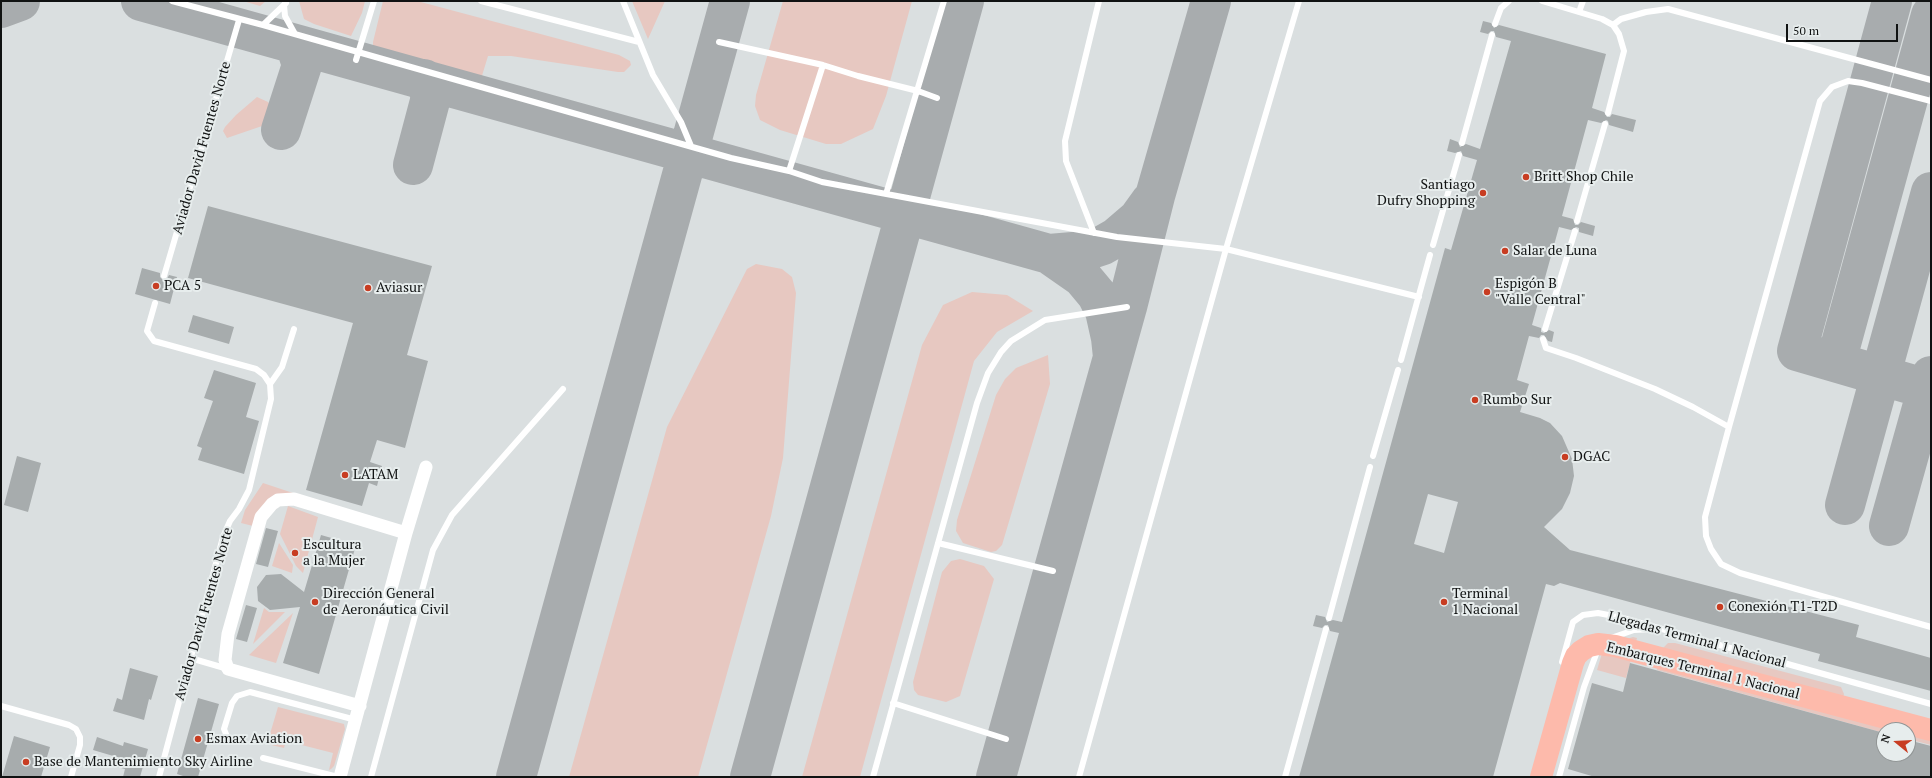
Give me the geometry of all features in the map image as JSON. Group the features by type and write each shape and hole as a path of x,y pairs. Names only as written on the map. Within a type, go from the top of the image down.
{"highway":[{"name":"Embarques Terminal 1 Nacional","path":"1541,777 1576,656 1589,646 1598,644 1615,646 1931,730"}],"street":[{"path":"339,777 360,706 406,532 426,467"},
{"path":"360,706 228,669 225,660 225,652 258,525 261,516 272,504 278,500 294,499 406,532"}],"lane":[{"path":"172,1 239,20 263,25 731,158 788,171 822,182 1094,233 1226,249 1419,297"},
{"path":"356,60 374,1"},
{"path":"481,1 639,42"},
{"path":"623,1 653,75 681,122 690,146"},
{"path":"886,194 944,1"},
{"path":"1094,233 1066,161 1065,141 1099,1"},
{"path":"1078,777 1226,249 1299,1"},
{"path":"1495,24 1501,8 1509,1"},
{"path":"1542,1 1602,19 1613,25 1619,34 1624,51 1608,113"},
{"path":"1579,12 1582,1"},
{"path":"263,25 286,2"},
{"path":"286,2 285,16 295,34"},
{"path":"1613,25 1621,19 1646,12 1668,9 1931,80"},
{"name":"Aviador David Fuentes Norte","path":"164,276 239,20"},
{"path":"1462,143 1492,35"},
{"path":"719,42 823,65 858,76 918,90 937,98"},
{"path":"788,171 823,65"},
{"path":"1930,624 1740,573 1721,564 1711,549 1706,536 1705,518 1820,101 1832,87 1848,81 1931,101"},
{"path":"1577,221 1605,124"},
{"path":"1433,245 1459,155"},
{"path":"1545,329 1574,231"},
{"path":"1401,360 1430,255"},
{"path":"155,303 147,331 154,341 256,369 264,375 270,384 282,367 294,329"},
{"path":"873,777 977,403 988,374 1001,352 1011,340 1045,320 1127,307"},
{"path":"1543,339 1546,348 1576,358 1655,389 1693,407 1729,427"},
{"path":"1373,456 1398,370"},
{"name":"Aviador David Fuentes Norte","path":"159,777 190,658 226,530 246,498 249,490 272,398 270,384"},
{"path":"370,777 433,550 452,515 563,389"},
{"path":"1329,618 1370,466"},
{"path":"938,543 1053,571"},
{"name":"Llegadas Terminal 1 Nacional","path":"1560,672 1573,622 1583,616 1598,613 1660,628 1931,704"},
{"path":"1559,777 1584,687 1600,647 1620,634 1634,630 1660,628"},
{"path":"1285,777 1326,629"},
{"path":"203,661 215,661 225,652"},
{"path":"190,658 228,669"},
{"path":"233,741 228,739 224,729 232,703 237,696 250,692 356,720"},
{"path":"893,703 1006,739"},
{"path":"1,706 69,725 76,729 80,737 80,745 71,777"},
{"path":"263,758 339,777"}],"shaded area":[{"path":"243,1 266,1 260,6"},
{"path":"299,1 365,1 362,13 351,36 314,24 304,19"},
{"path":"383,1 417,1 619,55 630,61 631,65 624,72 618,72 511,56 488,56 481,79 377,50 373,46 373,42"},
{"path":"632,1 665,1 648,39"},
{"path":"783,1 912,1 886,96 873,129 841,144 826,144 780,130 760,120 755,106 756,95"},
{"path":"257,97 268,102 271,107 269,118 265,125 227,138 223,131 225,127 236,115"},
{"path":"756,264 782,269 792,277 796,293 783,458 771,516 698,777 569,777 667,427 747,269"},
{"path":"972,292 1007,295 1033,311 997,332 974,361 860,777 802,777 922,345 943,305"},
{"path":"1048,355 1050,384 1002,545 996,551 991,552 963,543 956,531 957,520 996,395 1005,379 1016,368"},
{"path":"263,483 296,494 253,526 241,523 245,510"},
{"path":"288,506 318,517 303,573 296,566 280,534"},
{"path":"279,543 293,565 292,573 272,566"},
{"path":"960,559 984,566 994,579 960,696 946,702 918,695 914,690 913,682 942,572 951,561"},
{"path":"264,608 269,612 285,612 253,644"},
{"path":"293,613 276,663 249,655"},
{"path":"1633,637 1637,638 1626,678 1597,670 1603,650 1613,643"},
{"path":"1668,643 1675,643 1841,687 1844,694 1839,713 1876,722 1876,731 1657,670 1663,648"},
{"path":"278,707 344,724 345,729 334,766 331,769 329,770 333,753 286,741 284,748 267,744"},
{"path":"1916,733 1931,736 1931,745 1916,741"}],"building":[{"path":"1483,21 1491,23 1494,28 1499,25 1606,54 1592,108 1604,112 1607,117 1610,117 1612,114 1636,120 1633,132 1609,125 1608,121 1606,120 1601,123 1588,120 1562,216 1573,219 1575,225 1578,225 1581,222 1595,226 1593,236 1579,232 1579,228 1576,227 1571,230 1559,227 1532,325 1541,328 1541,332 1544,333 1549,330 1554,332 1552,342 1548,341 1544,335 1541,335 1539,338 1529,336 1517,380 1529,384 1520,412 1540,418 1550,423 1562,436 1572,459 1574,476 1570,493 1562,509 1544,527 1570,550 1859,625 1856,637 1931,658 1931,691 1818,661 1820,654 1560,583 1554,586 1546,584 1493,777 1299,777 1339,633 1330,631 1328,625 1325,625 1322,628 1313,626 1316,615 1325,617 1327,622 1333,620 1342,622 1445,248 1451,250 1477,160 1463,156 1461,151 1455,153 1447,151 1450,139 1458,142 1460,147 1466,144 1480,149 1511,41 1496,37 1494,31 1491,31 1488,34 1480,32","holes":["1428,494 1458,502 1444,553 1414,544"]},
{"path":"208,206 432,266 407,355 428,361 405,448 377,440 370,462 382,466 377,486 369,483 362,506 306,490 353,323 188,278"},
{"name":"PCA 5","path":"142,268 160,273 160,277 163,280 167,279 169,275 177,277 170,304 135,294"},
{"path":"193,315 234,327 229,344 188,332"},
{"path":"214,370 256,383 246,417 259,421 244,474 198,460 202,448 197,446 213,401 204,398"},
{"path":"17,456 41,463 28,512 4,505"},
{"path":"266,528 278,531 268,567 256,564"},
{"name":"Dirección General de Aeronáutica Civil","path":"321,535 356,545 319,674 283,663 300,607 270,610 258,601 257,587 266,575 281,574 304,592"},
{"path":"246,605 257,608 247,642 236,639"},
{"path":"1630,663 1876,731 1876,762 1916,762 1916,742 1931,746 1931,777 1595,777 1568,769 1592,683 1623,692"},
{"path":"130,668 158,676 151,700 149,699 144,720 113,711 117,698 122,700"},
{"name":"Esmax Aviation","path":"198,698 219,704 198,777 186,777 177,774"},
{"name":"Base de Mantenimiento Sky Airline","path":"14,736 50,747 41,777 2,777"},
{"path":"97,737 123,746 124,742 148,749 140,777 123,777 125,769 117,767 120,758 93,750"}],"taxiway":[{"path":"1,8 20,1"},
{"path":"141,1 1049,254 1082,277 1097,295 1105,311 1111,338 1113,357"},
{"path":"516,777 730,1"},
{"path":"750,777 964,1"},
{"path":"996,777 1127,307 1155,196 1211,1"},
{"path":"1892,1 1797,351 1927,389"},
{"path":"1836,362 1931,15"},
{"path":"281,130 302,65 295,44"},
{"path":"413,165 431,96 424,79"},
{"path":"1845,505 1931,192"},
{"path":"1049,254 1085,251 1103,245 1117,237 1138,219 1151,201"},
{"path":"1889,526 1931,376"}],"place":[{"name":"Britt Shop Chile","path":"1526,177"},
{"name":"Santiago Dufry Shopping","path":"1483,193"},
{"name":"Salar de Luna","path":"1505,251"},
{"name":"PCA 5","path":"156,286"},
{"name":"Aviasur","path":"368,288"},
{"name":"Espigón B \"Valle Central\"","path":"1487,292"},
{"name":"Rumbo Sur","path":"1475,400"},
{"name":"DGAC","path":"1565,457"},
{"name":"LATAM","path":"345,475"},
{"name":"Escultura a la Mujer","path":"295,553"},
{"name":"Dirección General de Aeronáutica Civil","path":"315,602"},
{"name":"Terminal 1 Nacional","path":"1444,602"},
{"name":"Conexión T1-T2D","path":"1720,607"},
{"name":"Esmax Aviation","path":"198,739"},
{"name":"Base de Mantenimiento Sky Airline","path":"26,762"}]}
